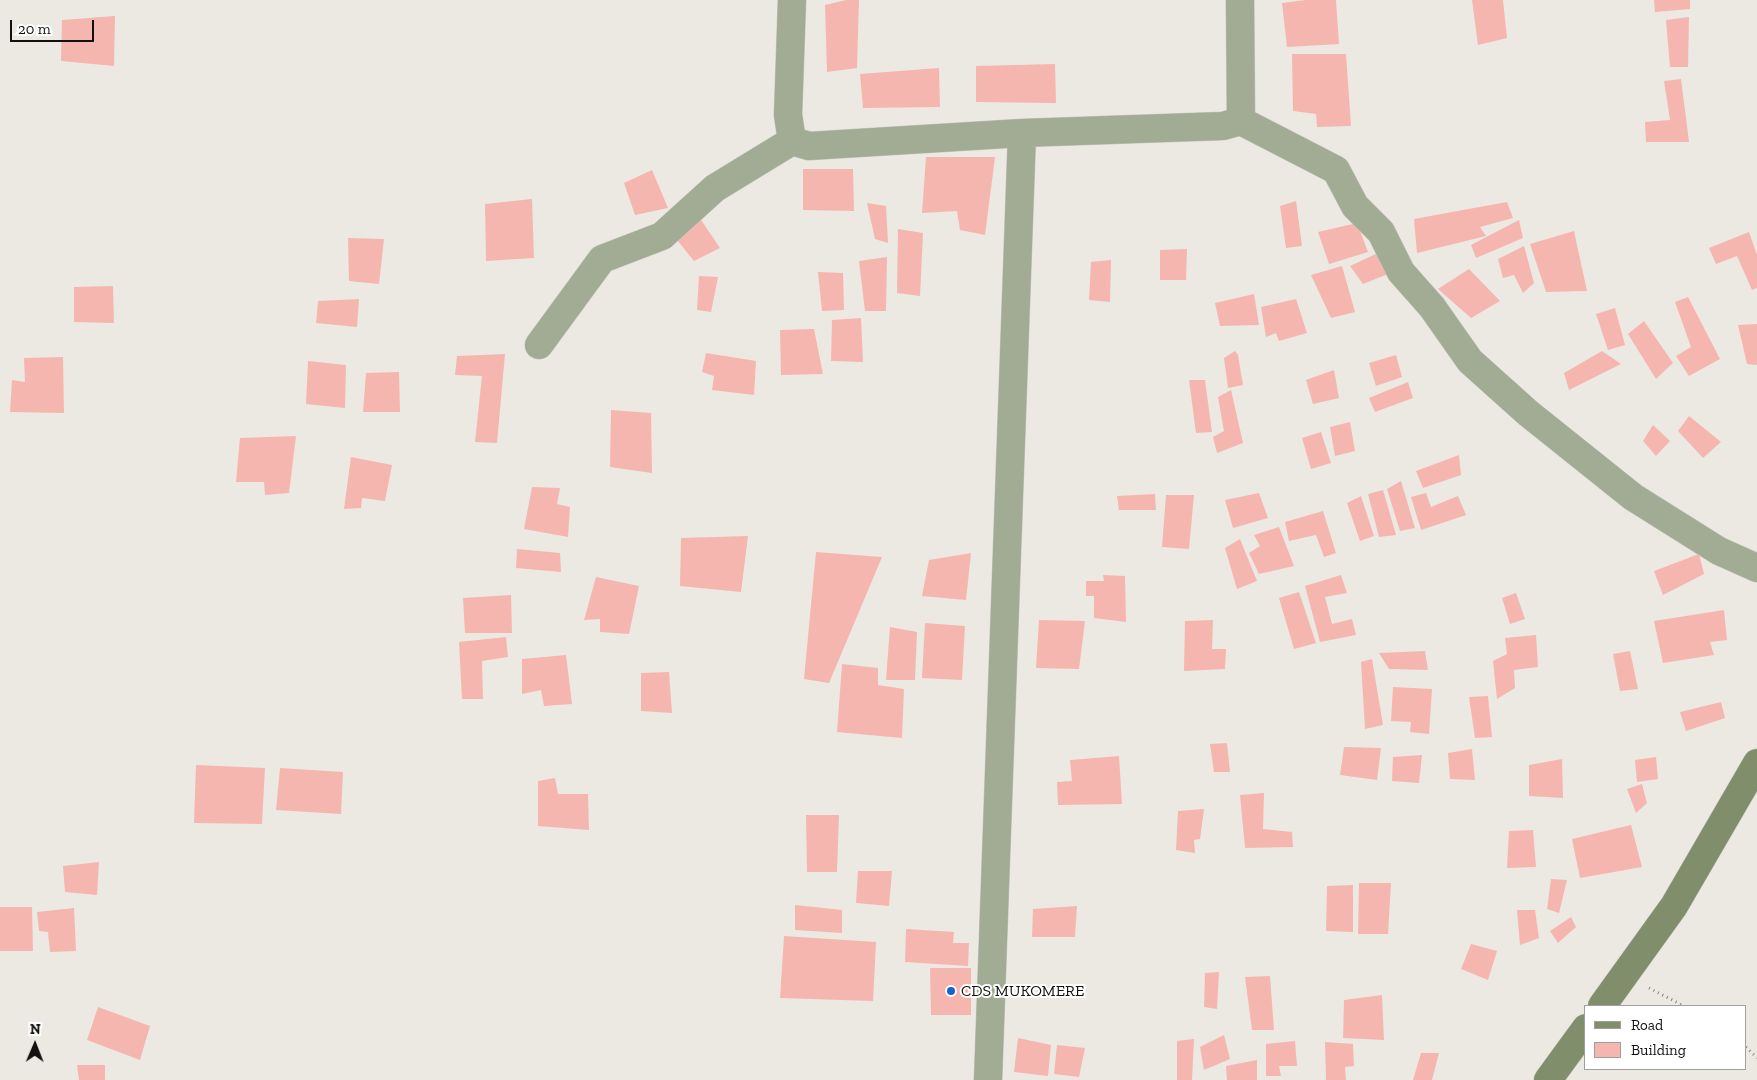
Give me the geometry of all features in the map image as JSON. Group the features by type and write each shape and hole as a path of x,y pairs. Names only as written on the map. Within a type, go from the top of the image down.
{"main road":[{"path":"1603,1005 1674,906 1757,763"},
{"path":"1548,1080 1584,1031"}],"street":[{"path":"792,0 788,115 792,141"},
{"path":"1240,0 1241,121"},
{"path":"539,345 602,259 662,236 715,188 792,141 809,146 1022,133 1223,126 1241,121 1336,170 1356,206 1381,232 1401,272 1432,307 1470,361 1528,414 1633,497 1719,551 1757,568"},
{"path":"988,1080 1022,133"}],"path":[{"path":"1625,976 1682,1005"},
{"path":"1747,1048 1757,1058"}],"building":[{"path":"846,0 859,0 857,68 827,72 825,5"},
{"path":"1305,0 1336,0 1339,44 1287,47 1282,3"},
{"path":"1472,0 1503,0 1507,38 1478,45"},
{"path":"1654,0 1690,0 1690,9 1655,12"},
{"path":"115,16 114,66 61,61 62,20"},
{"path":"1689,17 1688,67 1670,67 1666,20"},
{"path":"1292,54 1346,54 1351,126 1317,127 1316,114 1293,111"},
{"path":"1055,64 1056,103 976,102 976,66"},
{"path":"939,68 940,107 863,108 860,74"},
{"path":"1681,79 1689,142 1646,142 1645,122 1670,120 1664,81"},
{"path":"926,157 995,157 985,235 960,230 957,211 922,213"},
{"path":"803,169 853,169 854,211 803,210"},
{"path":"652,170 668,208 635,215 624,183"},
{"path":"532,199 534,258 486,261 485,204"},
{"path":"1296,201 1302,246 1286,248 1280,206"},
{"path":"1507,202 1513,218 1480,227 1486,236 1417,253 1414,219"},
{"path":"867,203 886,206 888,243 875,239"},
{"path":"697,214 720,248 694,261 673,235"},
{"path":"1519,220 1523,238 1476,258 1471,245"},
{"path":"1357,223 1368,252 1329,264 1318,232"},
{"path":"898,229 923,233 920,296 897,293"},
{"path":"1574,231 1587,291 1546,292 1530,244"},
{"path":"1749,232 1757,255 1757,288 1752,290 1737,256 1716,264 1709,248"},
{"path":"348,238 384,239 379,284 349,281"},
{"path":"1524,246 1534,283 1523,293 1514,275 1503,278 1498,259"},
{"path":"1187,249 1186,280 1160,280 1160,250"},
{"path":"1380,252 1393,272 1363,284 1350,266"},
{"path":"887,257 886,311 865,311 859,261"},
{"path":"1111,260 1110,302 1089,300 1091,262"},
{"path":"1342,266 1355,312 1331,318 1311,275"},
{"path":"1469,269 1500,301 1471,318 1438,289"},
{"path":"818,272 843,273 844,310 822,311"},
{"path":"699,276 718,277 711,312 697,310"},
{"path":"113,286 114,323 74,322 74,287"},
{"path":"1254,294 1259,325 1220,326 1215,303"},
{"path":"1688,297 1720,359 1689,376 1676,356 1691,347 1675,302"},
{"path":"359,299 357,327 316,323 318,301"},
{"path":"1296,299 1307,333 1279,341 1276,333 1266,337 1261,307"},
{"path":"1615,308 1625,345 1608,350 1596,314"},
{"path":"861,318 863,362 831,361 832,320"},
{"path":"1644,321 1673,363 1656,379 1628,334"},
{"path":"1757,324 1757,365 1747,364 1738,325"},
{"path":"814,329 823,374 781,375 780,330"},
{"path":"1235,351 1238,355 1243,385 1228,388 1224,358"},
{"path":"1602,351 1621,364 1569,390 1564,373"},
{"path":"706,353 756,361 754,395 712,390 714,376 702,372"},
{"path":"505,354 497,443 475,442 482,376 455,375 457,356"},
{"path":"1396,355 1402,377 1376,386 1369,363"},
{"path":"63,357 64,413 10,412 12,380 25,382 24,358"},
{"path":"308,361 346,365 345,408 306,404"},
{"path":"1334,370 1339,398 1313,404 1306,380"},
{"path":"399,372 400,412 363,412 366,373"},
{"path":"1189,380 1205,380 1212,432 1196,433"},
{"path":"1408,382 1413,398 1375,412 1369,398"},
{"path":"1231,390 1243,443 1217,453 1213,437 1224,431 1218,397"},
{"path":"611,410 651,413 652,473 610,467"},
{"path":"1689,416 1721,442 1703,458 1678,431"},
{"path":"1350,422 1355,451 1335,456 1330,427"},
{"path":"1653,425 1670,441 1656,456 1643,441"},
{"path":"1321,432 1331,463 1311,469 1302,438"},
{"path":"296,436 289,493 265,495 264,482 236,482 240,438"},
{"path":"1459,455 1461,475 1423,488 1416,471"},
{"path":"351,457 392,465 385,501 362,498 361,508 344,509"},
{"path":"1401,481 1415,528 1400,531 1387,489"},
{"path":"532,487 560,488 557,504 570,507 568,537 524,529"},
{"path":"1383,490 1396,535 1379,537 1368,494"},
{"path":"1259,493 1268,518 1233,528 1225,500"},
{"path":"1426,493 1431,507 1458,496 1466,515 1421,530 1411,497"},
{"path":"1155,494 1156,510 1119,510 1117,496"},
{"path":"1166,495 1194,495 1189,549 1162,547"},
{"path":"1361,496 1374,536 1360,541 1347,503"},
{"path":"1323,511 1336,553 1324,557 1316,535 1289,541 1285,522"},
{"path":"1279,527 1294,566 1259,574 1249,553 1260,546 1254,535"},
{"path":"748,536 741,592 680,586 681,538"},
{"path":"1240,539 1257,581 1237,589 1225,548"},
{"path":"517,549 560,553 561,572 516,568"},
{"path":"816,552 882,557 829,683 804,679"},
{"path":"971,553 966,600 922,596 929,560"},
{"path":"1699,554 1704,574 1663,595 1654,571"},
{"path":"1103,575 1125,576 1126,622 1094,618 1094,596 1086,596 1086,581 1104,581"},
{"path":"1341,575 1347,593 1325,597 1332,624 1352,619 1356,635 1320,642 1305,586"},
{"path":"596,577 639,586 629,634 600,632 600,619 584,620"},
{"path":"1299,592 1316,643 1294,649 1279,598"},
{"path":"1516,593 1525,619 1510,624 1502,598"},
{"path":"511,595 512,633 465,633 463,598"},
{"path":"1724,610 1727,640 1710,642 1714,655 1663,663 1654,621"},
{"path":"1039,620 1085,621 1079,669 1036,668"},
{"path":"1213,620 1212,649 1226,649 1225,669 1184,671 1185,621"},
{"path":"925,623 965,626 962,680 922,678"},
{"path":"890,627 917,632 915,680 886,680"},
{"path":"1536,635 1538,667 1514,670 1515,688 1497,699 1493,661 1507,654 1505,638"},
{"path":"506,637 508,657 482,661 483,699 462,699 459,642"},
{"path":"1425,651 1428,670 1389,669 1379,653"},
{"path":"1630,651 1638,689 1620,691 1613,654"},
{"path":"566,655 572,704 544,706 541,690 522,694 522,659"},
{"path":"1372,659 1383,725 1365,729 1361,662"},
{"path":"842,664 878,668 878,685 904,689 902,738 837,732"},
{"path":"669,672 672,713 641,711 641,673"},
{"path":"1393,687 1432,689 1429,734 1410,732 1411,722 1391,721"},
{"path":"1488,696 1492,737 1475,738 1469,697"},
{"path":"1721,702 1725,718 1686,731 1680,712"},
{"path":"1227,743 1230,772 1214,772 1210,744"},
{"path":"1344,747 1381,748 1377,780 1340,775"},
{"path":"1472,749 1475,780 1450,779 1448,753"},
{"path":"1422,755 1419,783 1392,781 1393,757"},
{"path":"1119,756 1122,804 1058,805 1057,782 1072,781 1070,760"},
{"path":"1656,757 1658,779 1637,782 1635,760"},
{"path":"1562,759 1563,798 1529,796 1529,765"},
{"path":"196,765 265,768 262,824 194,823"},
{"path":"280,768 343,772 341,814 276,810"},
{"path":"555,778 558,794 588,794 589,830 538,826 538,781"},
{"path":"1642,784 1647,803 1636,813 1627,789"},
{"path":"1264,793 1263,829 1292,832 1293,847 1245,848 1240,795"},
{"path":"1204,809 1200,839 1194,840 1195,853 1176,850 1178,811"},
{"path":"806,815 839,815 837,872 807,872"},
{"path":"1631,825 1642,867 1580,878 1572,839"},
{"path":"1533,830 1536,867 1507,868 1509,831"},
{"path":"99,862 97,895 65,892 63,866"},
{"path":"858,871 892,871 889,906 856,903"},
{"path":"1551,879 1567,880 1559,913 1547,909"},
{"path":"1359,883 1391,883 1388,934 1358,934"},
{"path":"1353,885 1353,932 1326,931 1327,886"},
{"path":"795,905 842,910 842,933 795,930"},
{"path":"1077,906 1075,937 1032,937 1033,909"},
{"path":"0,907 32,907 33,951 0,951"},
{"path":"74,908 76,951 50,952 48,932 39,931 37,912"},
{"path":"1517,910 1535,910 1539,938 1520,945"},
{"path":"1571,917 1576,927 1558,943 1550,931"},
{"path":"906,929 954,932 953,943 969,943 968,966 905,962"},
{"path":"784,936 876,942 873,1001 780,998"},
{"path":"1471,944 1497,951 1488,980 1461,969"},
{"name":"CDS MUKOMERE","path":"930,968 971,968 971,1015 931,1015"},
{"path":"1219,972 1217,1009 1204,1007 1205,973"},
{"path":"1270,976 1274,1030 1252,1030 1245,977"},
{"path":"1382,995 1384,1040 1343,1038 1344,1000"},
{"path":"98,1007 150,1026 140,1060 87,1040"},
{"path":"1224,1035 1230,1059 1204,1070 1200,1047"},
{"path":"1018,1038 1051,1045 1048,1076 1014,1072"},
{"path":"1194,1039 1192,1080 1177,1080 1177,1041"},
{"path":"1295,1041 1297,1066 1279,1066 1281,1076 1266,1076 1266,1044"},
{"path":"1325,1042 1353,1044 1354,1066 1345,1067 1346,1080 1326,1080"},
{"path":"1057,1045 1085,1048 1079,1077 1054,1074"},
{"path":"1421,1053 1439,1053 1432,1080 1413,1080"},
{"path":"1257,1060 1257,1080 1227,1080 1226,1066"},
{"path":"77,1065 105,1065 105,1080 79,1080"}],"place":[{"name":"CDS MUKOMERE","path":"951,991"}]}
